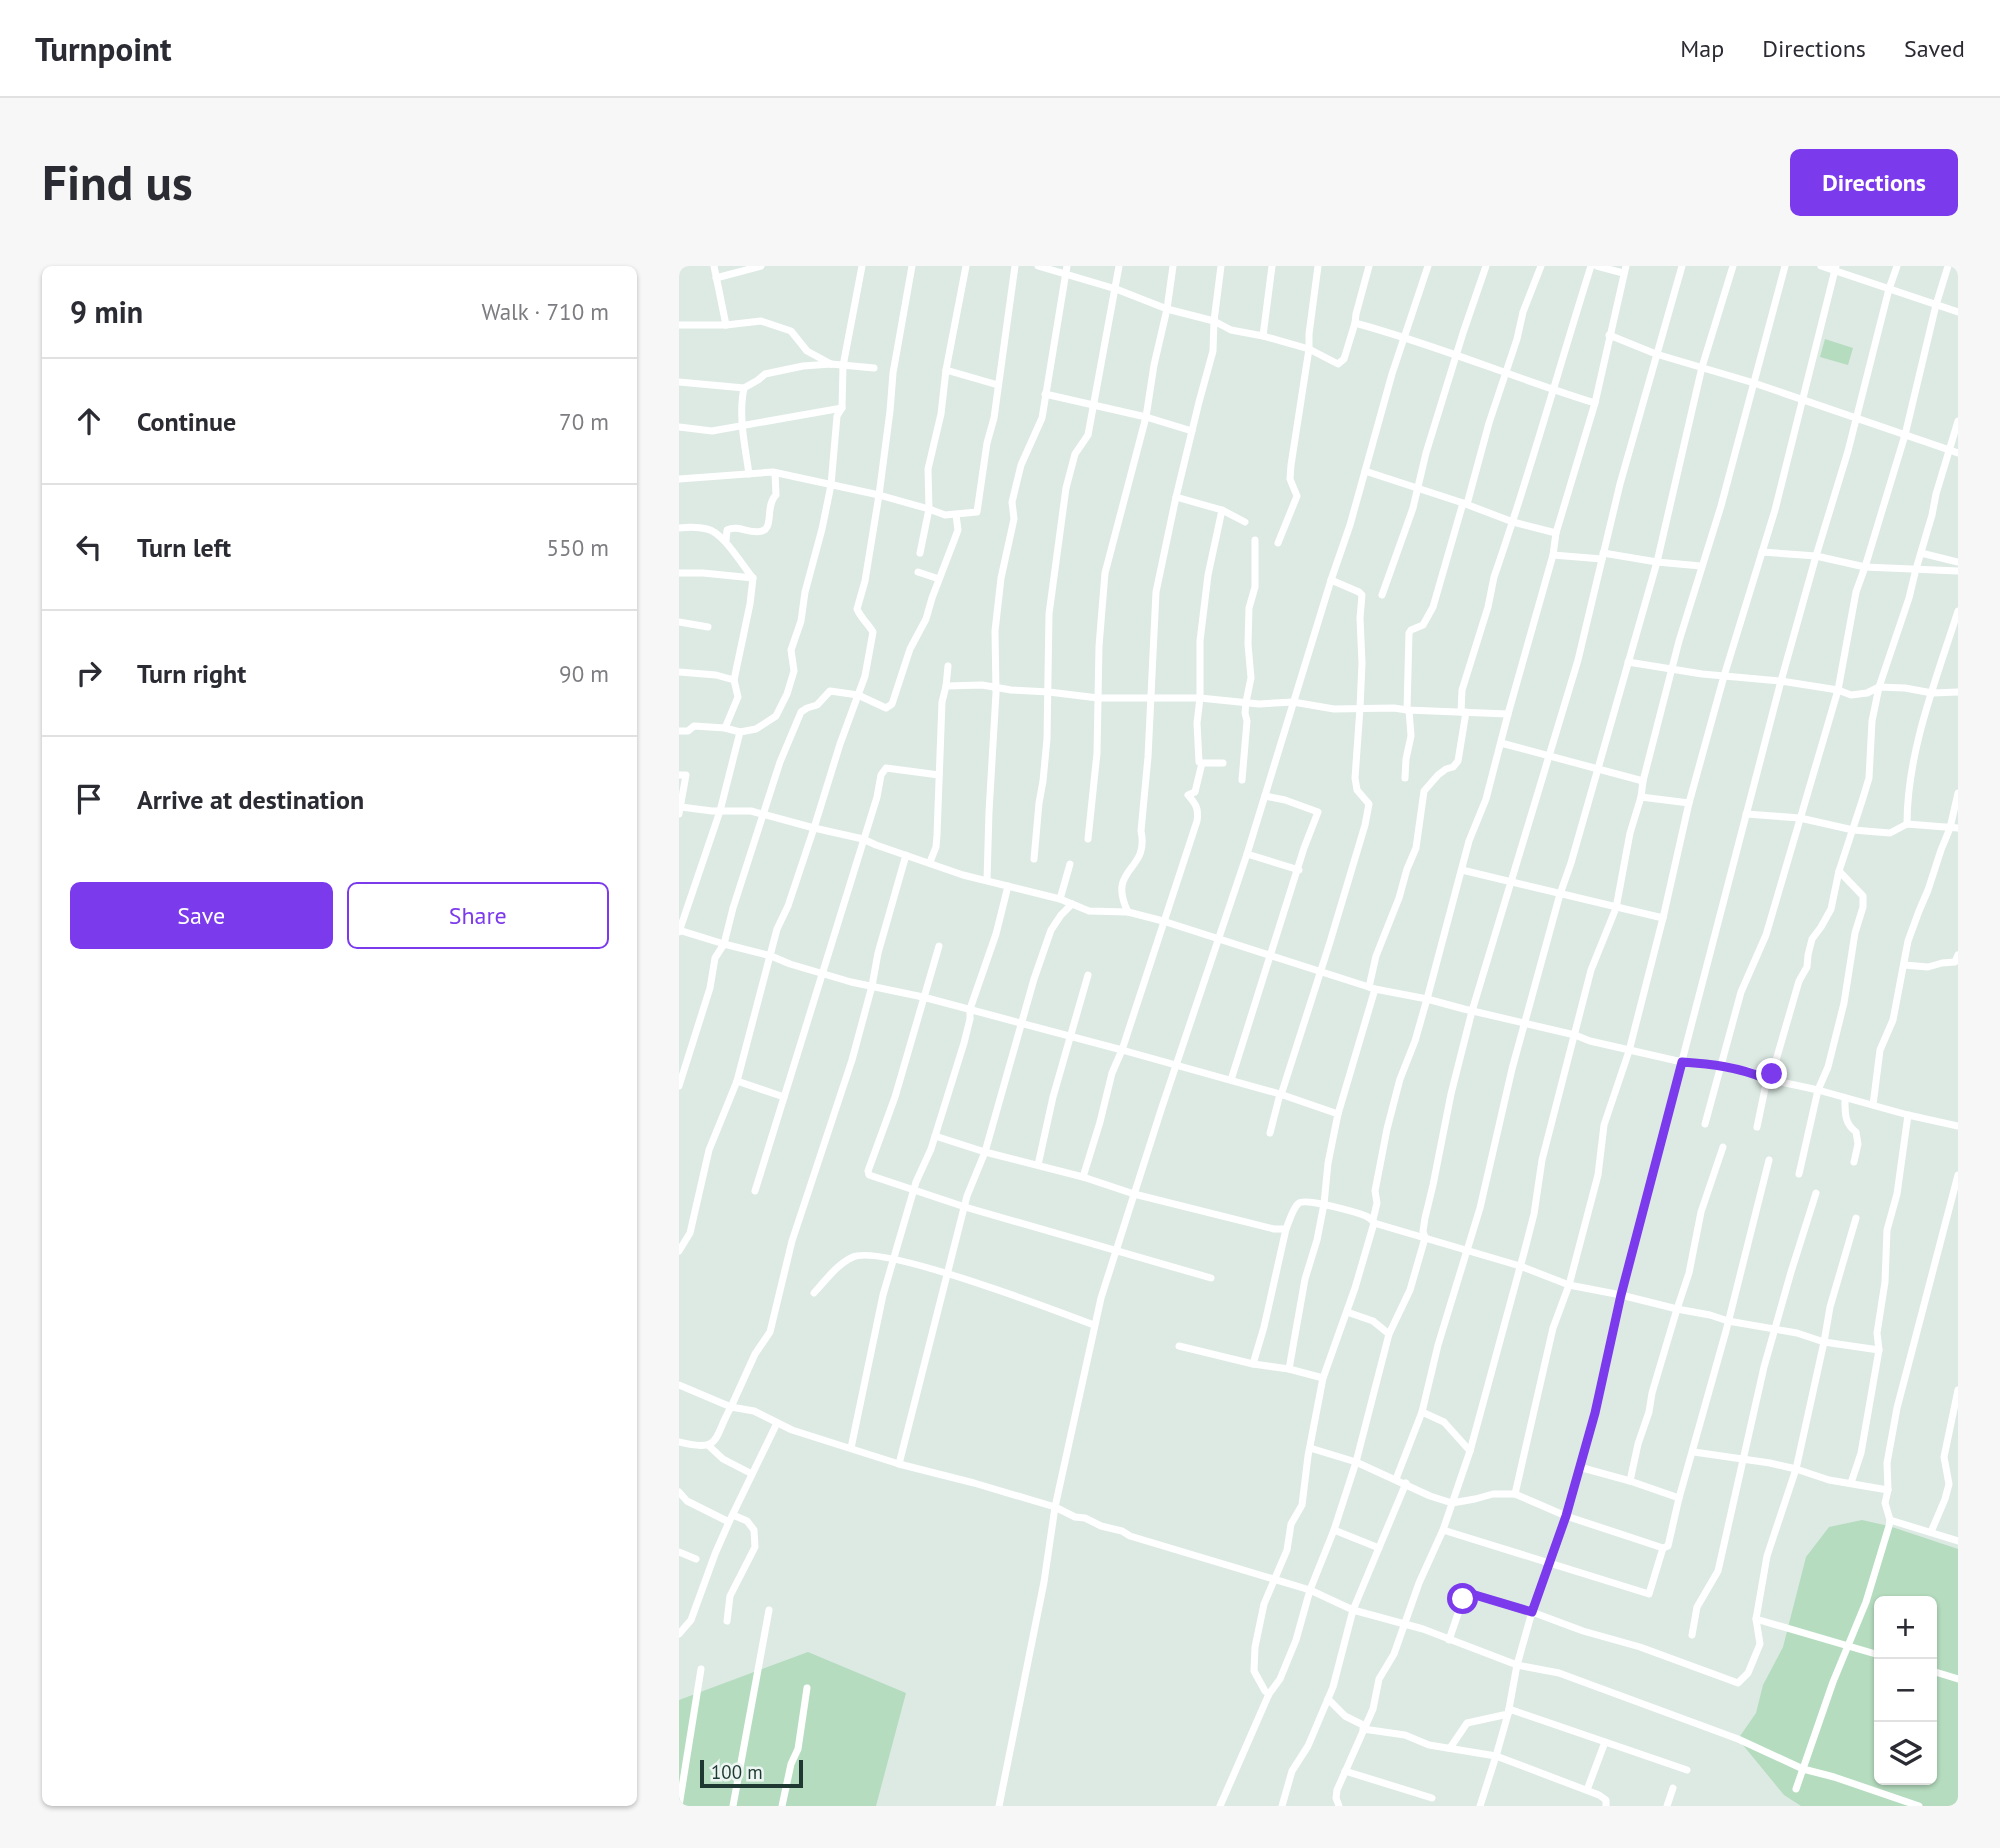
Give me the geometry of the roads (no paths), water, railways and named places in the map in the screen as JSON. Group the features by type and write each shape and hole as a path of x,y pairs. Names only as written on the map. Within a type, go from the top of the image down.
{"street":[{"path":"714,266 726,325"},
{"path":"716,278 761,266"},
{"path":"679,731 694,726 740,732 755,729 776,716 787,694 794,671 791,650 801,621 805,592 831,485 837,416 842,408 843,366 862,266"},
{"path":"679,1251 690,1233 709,1150 737,1081 777,929 788,906 839,744 865,676 873,632 857,609 865,582 879,495 893,373 912,266"},
{"path":"920,553 929,509 928,469 941,414 946,370 966,266"},
{"path":"679,479 775,472 879,495 945,515 977,512 987,443 995,418 1016,266"},
{"path":"1038,266 1066,270 1167,309 1214,321 1231,330 1310,349 1338,364 1342,362 1355,323 1369,266"},
{"path":"1034,859 1045,763 1049,614 1066,488 1075,454 1088,435 1119,266"},
{"path":"1088,839 1097,753 1099,646 1105,573 1146,417 1173,266"},
{"path":"1128,912 1120,890 1122,882 1141,857 1156,592 1176,497 1213,351 1221,266"},
{"path":"1263,336 1272,266"},
{"path":"1278,543 1297,496 1290,479 1291,466 1310,349 1309,334 1318,266"},
{"path":"999,1806 1044,1581 1055,1507 1094,1325 1134,1194 1247,855 1428,266"},
{"path":"1382,595 1413,508 1426,453 1486,266"},
{"path":"1405,778 1411,736 1408,710 1409,633 1423,625 1433,607 1507,374 1523,312 1541,266"},
{"path":"1289,1369 1305,1279 1324,1205 1328,1163 1338,1114 1372,988 1376,956 1416,848 1424,791 1438,775 1458,761 1463,712 1461,690 1591,266"},
{"path":"1269,1694 1254,1671 1255,1647 1264,1604 1287,1550 1291,1524 1302,1505 1323,1378 1356,1288 1374,1222 1377,1203 1375,1191 1400,1079 1415,1041 1469,841 1486,799 1553,555 1556,533 1595,403 1625,270 1597,266"},
{"path":"1220,1806 1296,1640 1310,1590 1334,1530 1356,1462 1389,1334 1410,1290 1425,1238 1425,1217 1472,1011 1578,660 1617,495 1682,266"},
{"path":"1396,1479 1422,1412 1438,1345 1468,1250 1525,1023 1657,562 1702,367 1733,266"},
{"path":"1339,1806 1336,1798 1345,1771 1373,1709 1379,1679 1395,1654 1419,1583 1443,1530 1469,1451 1534,1214 1549,1129 1591,970 1616,908 1630,833 1672,670 1721,506 1785,266"},
{"path":"1821,266 1835,268 1958,312"},
{"path":"1481,1806 1508,1712 1517,1665 1532,1612 1566,1516 1595,1413 1621,1295 1781,681 1897,266"},
{"path":"1705,1124 1741,992 1766,935 1838,690 1856,592 1905,435 1948,266"},
{"path":"1515,1493 1553,1328 1570,1285 1598,1175 1604,1125 1629,1051 1689,803 1724,676 1775,510 1835,268"},
{"path":"987,880 996,686 995,631 1001,578 1014,519 1013,502 1021,465 1042,418 1066,270"},
{"path":"679,325 726,325 761,321 792,331 807,351 831,364"},
{"path":"1355,323 1405,337 1554,391 1595,403"},
{"path":"1609,335 1656,354 1754,383 1954,451"},
{"path":"679,382 744,388 765,374 803,366 831,364 874,368"},
{"path":"946,370 998,385"},
{"path":"744,388 740,405 749,474"},
{"path":"1045,394 1146,417 1192,431"},
{"path":"679,427 712,431 842,408"},
{"path":"1757,1127 1762,1093 1772,1074 1799,981 1807,967 1812,939 1831,909 1839,871 1869,778 1872,722 1879,687 1954,451 1958,421"},
{"path":"1365,471 1513,522 1556,533"},
{"path":"726,541 729,528 759,532 767,528 769,505 776,495 775,472"},
{"path":"1176,497 1222,510 1245,522"},
{"path":"1202,763 1199,762 1197,723 1200,641 1208,575 1222,510"},
{"path":"679,1086 710,988 715,958 724,944 733,908 783,755 801,712 817,705 829,691 858,695 886,708 892,704 910,649 926,619 958,530 956,515"},
{"path":"679,527 709,529 726,541 753,578 734,680 738,696 725,728"},
{"path":"1242,780 1246,702 1251,678 1249,608 1255,587 1255,540"},
{"path":"1762,552 1816,556 1865,567 1958,571"},
{"path":"1921,553 1958,562"},
{"path":"1553,555 1603,556 1701,566"},
{"path":"918,572 939,579"},
{"path":"679,573 753,578"},
{"path":"1270,1133 1321,971 1369,804 1357,790 1355,778 1362,663 1362,595 1331,580"},
{"path":"1907,824 1908,790 1919,739 1958,611"},
{"path":"679,622 708,626"},
{"path":"1628,662 1672,670 1781,681 1838,690 1845,694 1859,695 1879,687 1932,693 1958,692"},
{"path":"930,862 936,847 942,702 948,666"},
{"path":"679,673 716,675 734,680"},
{"path":"946,686 996,686 1011,690 1098,698 1200,698 1259,704 1293,702 1334,709 1394,708 1508,714"},
{"path":"740,732 720,811 679,931 771,956 851,982 1021,1022 1231,1080 1338,1114"},
{"path":"1501,743 1643,781"},
{"path":"1202,763 1223,763"},
{"path":"1083,1177 1112,1073 1122,1050 1197,821 1199,811 1188,795 1195,792 1202,763"},
{"path":"755,1191 877,797 881,775 886,768 939,775"},
{"path":"679,775 686,775 680,810 751,811 764,814 863,839 963,874 1060,899 1089,911 1128,912 1163,921 1372,988 1575,1035 1629,1051 1682,1062 1722,1065 1749,1071 1767,1079 1958,1126"},
{"path":"1873,1105 1879,1050 1893,1020 1908,941 1941,850 1954,828 1958,793"},
{"path":"1231,1080 1304,848 1318,812 1265,796"},
{"path":"1641,797 1689,803"},
{"path":"1746,814 1800,818 1853,830 1890,833 1907,824 1954,828"},
{"path":"679,1442 699,1447 709,1446 714,1442 755,1354 770,1332 792,1241 852,1060 878,953 907,855"},
{"path":"1247,855 1299,870"},
{"path":"1060,899 1070,864"},
{"path":"1462,870 1663,918"},
{"path":"1799,1174 1818,1090 1828,1067 1850,971 1855,933 1863,907 1863,895 1839,871"},
{"path":"851,1448 893,1258 964,1043 970,1009 996,934 1008,886"},
{"path":"899,1464 971,1183 985,1152 1034,979 1051,930 1072,904"},
{"path":"939,946 895,1097 868,1171 869,1175 965,1207 1211,1279"},
{"path":"1904,965 1928,967 1942,962 1955,962 1958,955"},
{"path":"1038,1164 1053,1097 1088,975"},
{"path":"737,1081 784,1097"},
{"path":"1845,1098 1845,1116 1849,1126 1856,1132 1858,1144 1854,1161"},
{"path":"1850,1483 1861,1453 1879,1350 1877,1333 1885,1282 1887,1230 1897,1194 1908,1115"},
{"path":"935,1136 1134,1194 1261,1227 1286,1229"},
{"path":"1630,1481 1652,1393 1689,1273 1700,1212 1723,1147"},
{"path":"1310,1448 1356,1462 1430,1496 1452,1503 1493,1494 1515,1493 1566,1516 1666,1548 1694,1452 1769,1160"},
{"path":"1796,1789 1833,1682 1866,1602 1890,1520 1885,1503 1888,1490 1887,1463 1896,1408 1958,1175"},
{"path":"1692,1635 1697,1607 1718,1571 1774,1329 1816,1193"},
{"path":"1253,1364 1286,1229 1297,1204 1302,1201 1365,1216 1374,1222 1520,1266 1570,1285 1728,1321 1797,1333 1824,1342 1879,1350"},
{"path":"1449,1640 1463,1599 1469,1594 1640,1647 1738,1682 1748,1673 1760,1644 1756,1619 1767,1556 1795,1469 1830,1307 1856,1218"},
{"path":"814,1293 837,1268 854,1256 869,1255 893,1258 946,1274 1094,1325"},
{"path":"1347,1311 1373,1321 1389,1334"},
{"path":"1179,1346 1323,1378"},
{"path":"679,1385 731,1408 754,1410 792,1430 899,1464 1055,1507 1130,1536 1310,1590 1353,1610 1423,1629 1517,1665 1559,1673 1738,1739 1803,1769 1919,1806"},
{"path":"1931,1532 1949,1484 1944,1457 1958,1390"},
{"path":"1422,1412 1444,1422 1469,1451"},
{"path":"679,1634 691,1620 715,1554 777,1423"},
{"path":"709,1446 723,1459 752,1474"},
{"path":"1694,1452 1795,1469 1829,1480 1888,1490"},
{"path":"1579,1467 1679,1498"},
{"path":"1282,1806 1293,1771 1308,1746 1328,1699 1353,1610 1406,1483"},
{"path":"679,1492 687,1501 731,1518 747,1521 754,1530 755,1547 730,1596 727,1622"},
{"path":"1890,1520 1958,1541"},
{"path":"1334,1530 1378,1548"},
{"path":"1443,1530 1649,1594 1663,1548"},
{"path":"679,1552 696,1559"},
{"path":"733,1806 769,1610"},
{"path":"1756,1619 1874,1653"},
{"path":"679,1806 701,1669"},
{"path":"1937,1673 1958,1679"},
{"path":"782,1806 791,1764 798,1749 807,1688"},
{"path":"1328,1699 1345,1716 1364,1727 1405,1735 1429,1745 1496,1756 1587,1790 1606,1800 1606,1806"},
{"path":"1450,1748 1467,1723 1508,1712 1687,1770"},
{"path":"1587,1790 1605,1742"},
{"path":"1345,1771 1432,1798"},
{"path":"1667,1806 1673,1788"}]}
